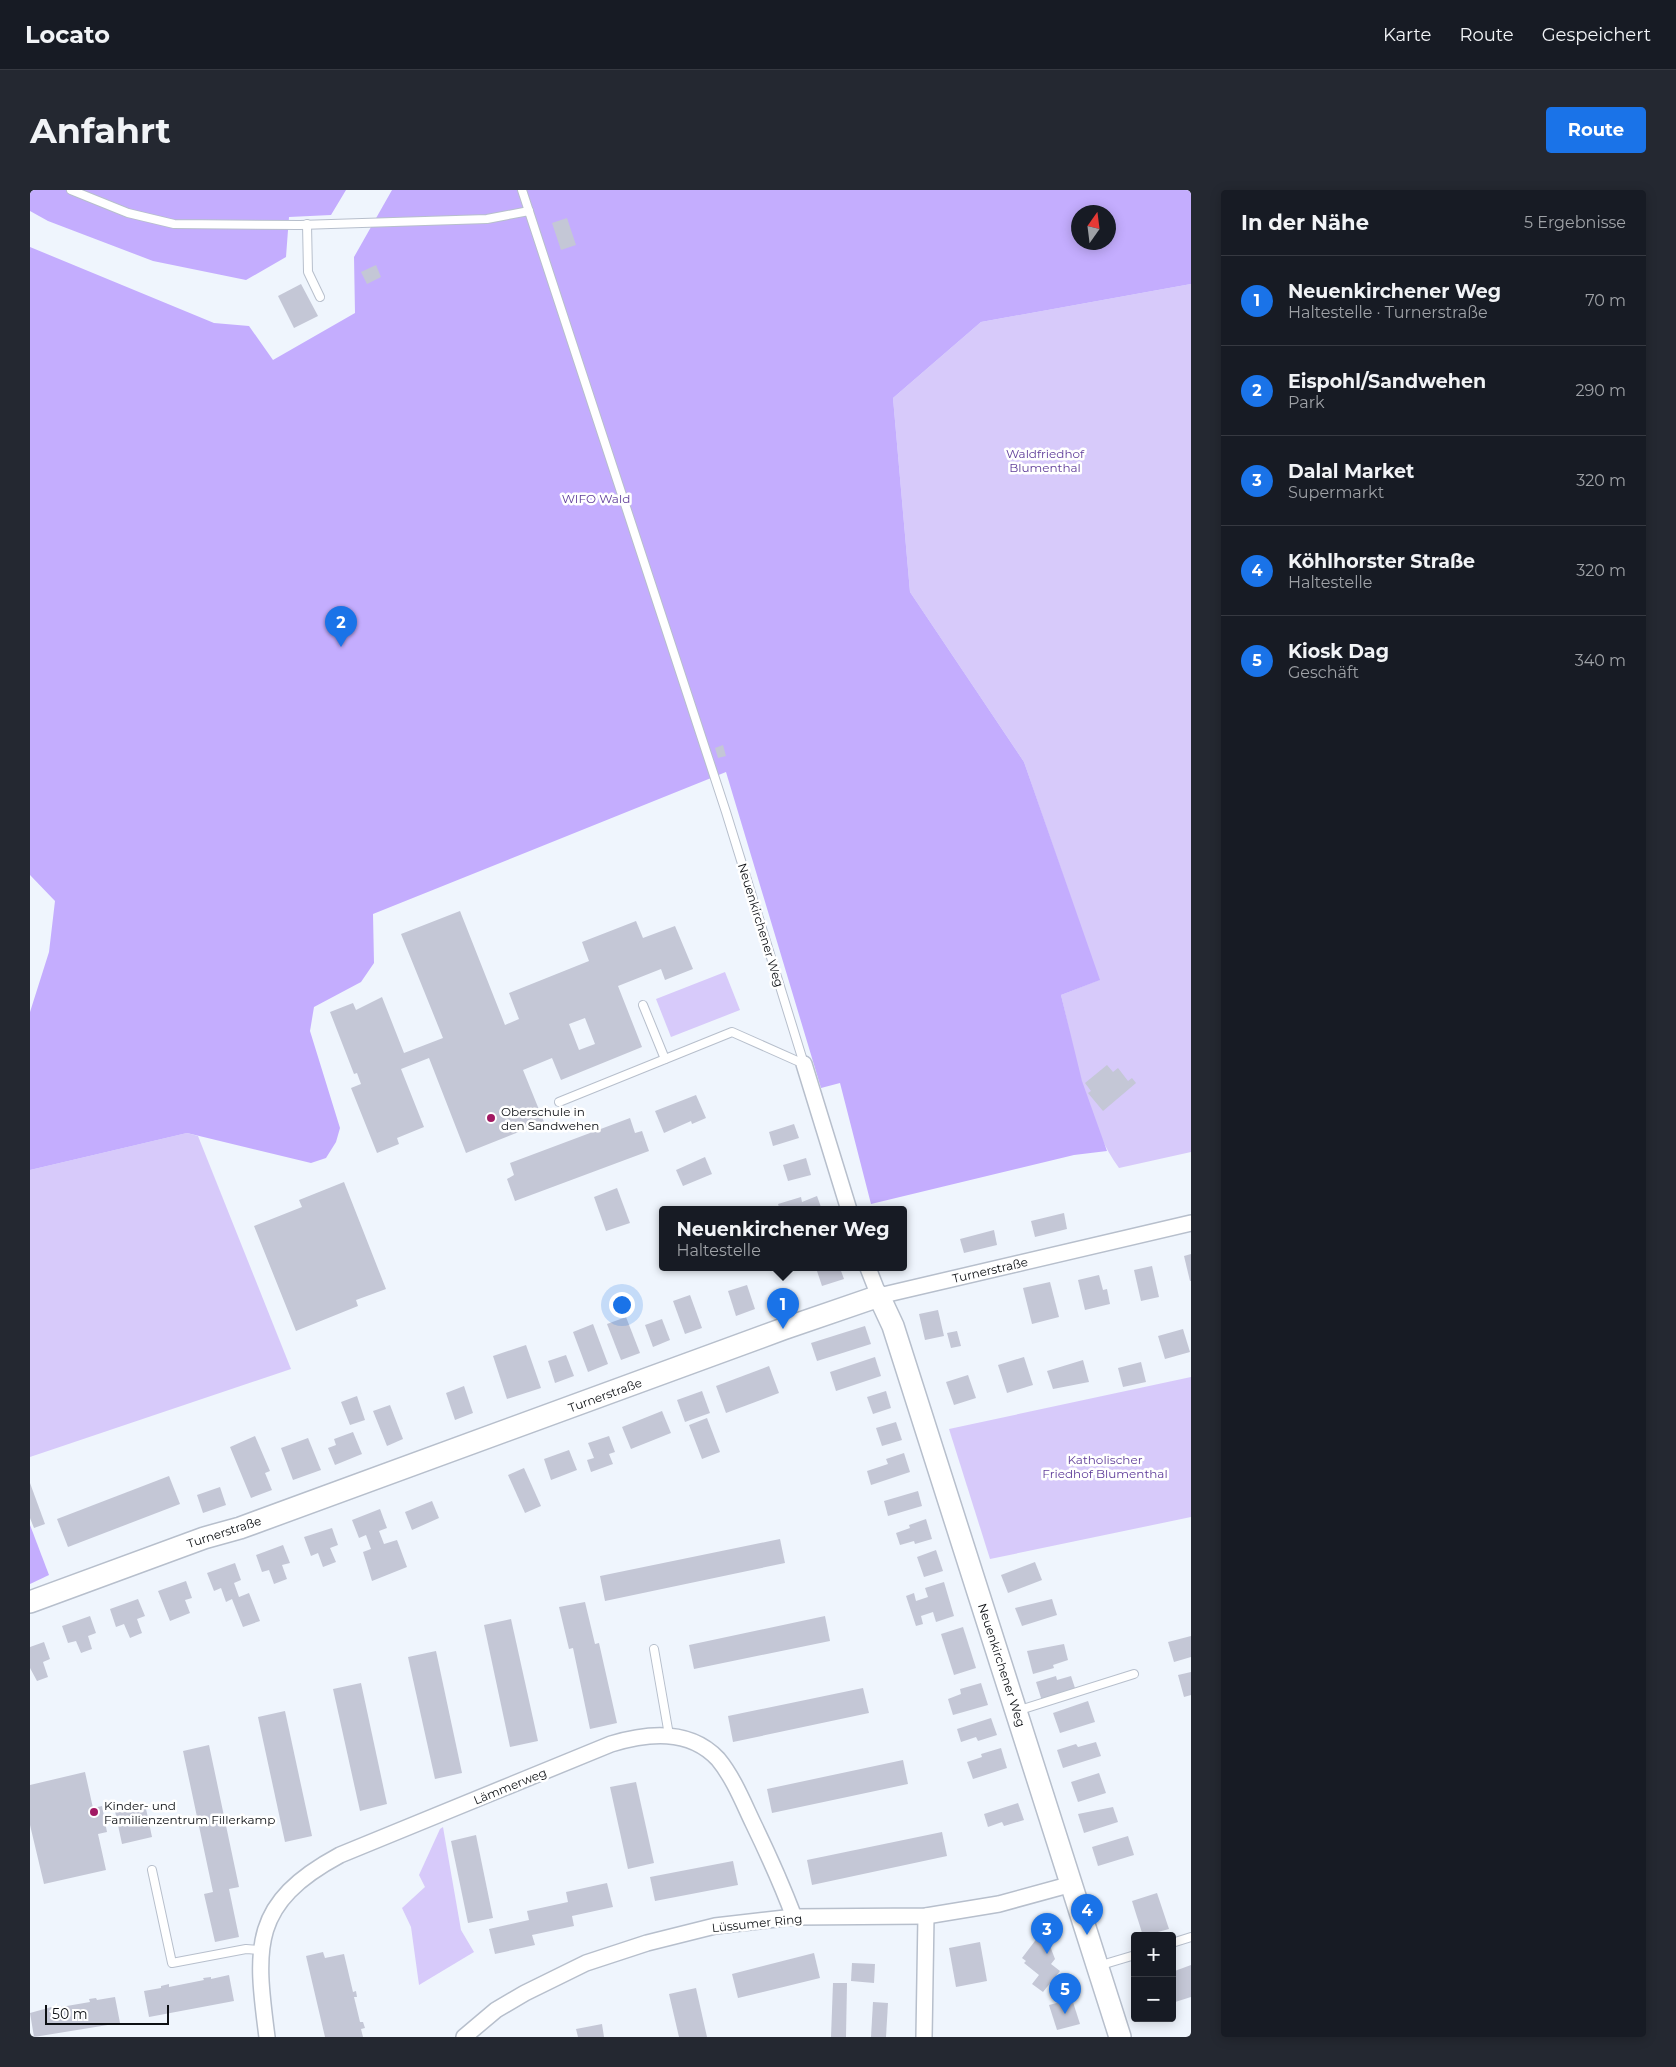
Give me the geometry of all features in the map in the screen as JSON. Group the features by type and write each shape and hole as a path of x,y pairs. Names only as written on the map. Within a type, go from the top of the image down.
{"street":[{"name":"Neuenkirchener Weg","path":"804,1064 848,1206"},
{"name":"Turnerstraße","path":"30,1602 204,1538 249,1524 455,1450 783,1329 879,1296 1191,1223"},
{"name":"Neuenkirchener Weg","path":"869,1271 893,1326 1120,2037"},
{"name":"Lämmerweg","path":"267,2037 259,1977 260,1950 268,1925 281,1899 293,1886 316,1868 340,1855 611,1744 635,1737 657,1734 680,1737 700,1746 717,1759 736,1788 770,1858 794,1917"},
{"name":"Lüssumer Ring","path":"464,2037 496,2010 525,1992 586,1963 647,1943 715,1926 794,1917 926,1916 999,1904 1072,1884"},
{"path":"924,2037 926,1916"}],"lane":[{"path":"71,190 128,213 174,224 307,224 487,219 529,211"},
{"name":"Neuenkirchener Weg","path":"522,190 726,812 804,1064"},
{"path":"307,224 308,272 320,298"},
{"path":"643,1005 665,1059"},
{"path":"559,1102 732,1032 804,1064"},
{"path":"654,1649 668,1735"},
{"path":"1017,1711 1134,1674"},
{"path":"152,1870 172,1962 246,1949 260,1950"},
{"path":"1176,1942 1191,1937"},
{"path":"1097,1967 1131,1956"}],"green space":[{"path":"30,190 346,190 331,215 289,217 286,257 246,280 153,261 48,221 30,211"},
{"name":"WIFO Wald","path":"392,190 1191,190 1191,284 981,322 893,398 910,592 1024,762 1100,980 1061,995 1082,1081 1107,1151 1074,1155 871,1204 840,1083 821,1088 726,772 373,914 374,963 361,982 314,1007 310,1031 340,1128 336,1142 326,1158 311,1163 187,1133 30,1170 30,1012 49,952 55,901 30,875 30,247 214,323 249,326 273,360 355,313 354,257"},
{"name":"Waldfriedhof Blumenthal","path":"1191,284 1191,1152 1119,1168 1098,1130 1082,1085 1061,995 1099,980 1024,762 910,592 893,398 981,322"},
{"path":"725,972 740,1010 671,1037 656,999"},
{"path":"187,1133 198,1136 291,1369 30,1457 30,1170"},
{"name":"Katholischer Friedhof Blumenthal","path":"1191,1377 1191,1517 990,1559 949,1429"},
{"path":"30,1525 49,1575 30,1584"},
{"path":"443,1827 461,1930 474,1952 419,1985 411,1927 402,1908 425,1887 419,1875 440,1829"}],"building":[{"path":"567,218 576,245 561,250 552,223"},
{"path":"376,265 381,277 367,284 361,272"},
{"path":"301,284 318,316 294,328 278,296"},
{"path":"723,745 726,756 718,758 715,748"},
{"path":"460,911 505,1025 519,1019 509,993 589,961 582,942 636,921 643,938 675,926 693,969 665,980 661,969 618,986 642,1047 561,1080 552,1058 523,1070 544,1122 466,1153 429,1058 401,1069 424,1127 397,1138 399,1144 377,1153 351,1088 361,1084 357,1073 354,1074 330,1012 353,1003 356,1010 382,997 404,1053 443,1038 401,934","holes":["585,1018 595,1044 579,1050 569,1024"]},
{"path":"1107,1065 1113,1072 1118,1068 1128,1081 1132,1078 1136,1083 1103,1111 1088,1093 1091,1091 1085,1083"},
{"path":"696,1095 706,1118 692,1124 691,1121 664,1133 655,1111"},
{"path":"630,1118 635,1133 642,1131 649,1151 515,1201 507,1179 514,1175 510,1163"},
{"path":"794,1124 799,1138 773,1146 769,1132"},
{"path":"705,1157 712,1174 683,1186 676,1170"},
{"path":"806,1158 811,1175 788,1181 783,1165"},
{"path":"344,1182 386,1289 356,1300 358,1306 296,1331 254,1226 302,1207 299,1200"},
{"path":"617,1188 630,1223 606,1231 594,1197"},
{"path":"817,1196 821,1206 779,1206 778,1204 801,1197 802,1202"},
{"path":"1064,1213 1067,1229 1035,1237 1031,1221"},
{"path":"994,1230 997,1245 964,1253 960,1239"},
{"path":"1191,1254 1191,1281 1190,1281 1184,1256"},
{"path":"1152,1266 1159,1297 1141,1301 1134,1270"},
{"path":"817,1271 841,1271 844,1279 822,1286"},
{"path":"1099,1275 1103,1290 1107,1289 1110,1304 1085,1310 1078,1280"},
{"path":"1050,1282 1059,1317 1032,1324 1023,1288"},
{"path":"747,1285 755,1309 736,1316 728,1291"},
{"path":"690,1295 702,1328 685,1334 673,1301"},
{"path":"938,1310 944,1336 925,1340 919,1314"},
{"path":"626,1317 640,1353 621,1360 607,1324"},
{"path":"662,1319 670,1340 653,1347 645,1325"},
{"path":"593,1324 608,1364 588,1372 573,1332"},
{"path":"865,1326 871,1344 817,1361 811,1343"},
{"path":"1183,1329 1190,1352 1165,1359 1158,1336"},
{"path":"957,1331 961,1346 951,1348 947,1333"},
{"path":"526,1345 541,1388 507,1399 493,1356"},
{"path":"566,1355 574,1376 555,1383 548,1361"},
{"path":"875,1357 881,1376 836,1391 830,1372"},
{"path":"1024,1357 1033,1385 1007,1393 998,1365"},
{"path":"1083,1360 1089,1382 1053,1389 1047,1371"},
{"path":"1141,1362 1146,1382 1123,1387 1118,1368"},
{"path":"769,1366 779,1393 726,1413 716,1386"},
{"path":"968,1375 976,1398 954,1405 946,1382"},
{"path":"464,1386 473,1413 455,1420 446,1393"},
{"path":"702,1391 710,1413 685,1422 677,1400"},
{"path":"886,1391 891,1408 873,1414 867,1397"},
{"path":"357,1396 365,1420 350,1425 341,1402"},
{"path":"390,1405 403,1439 387,1446 373,1411"},
{"path":"662,1411 671,1433 631,1449 622,1427"},
{"path":"707,1418 720,1452 702,1459 689,1425"},
{"path":"896,1422 902,1440 882,1446 876,1428"},
{"path":"353,1432 362,1454 335,1465 328,1448 336,1445 334,1439"},
{"path":"255,1436 270,1471 265,1473 272,1490 251,1498 230,1447"},
{"path":"609,1436 615,1452 609,1454 613,1464 591,1472 587,1460 594,1458 588,1443"},
{"path":"308,1438 321,1470 293,1480 281,1448"},
{"path":"569,1450 577,1470 551,1480 544,1459"},
{"path":"904,1453 910,1472 871,1485 867,1471 888,1464 886,1459"},
{"path":"524,1468 541,1506 525,1513 508,1475"},
{"path":"169,1476 180,1504 68,1547 57,1519"},
{"path":"30,1483 45,1524 34,1528 30,1518"},
{"path":"220,1487 226,1505 203,1513 197,1495"},
{"path":"918,1491 922,1506 888,1516 884,1501"},
{"path":"432,1501 439,1518 412,1530 405,1512"},
{"path":"380,1509 387,1528 379,1531 384,1544 397,1540 407,1567 372,1581 363,1552 371,1549 366,1535 359,1538 352,1520"},
{"path":"926,1519 932,1539 915,1544 914,1541 900,1545 896,1533 910,1528 909,1525"},
{"path":"332,1528 338,1545 330,1548 336,1562 323,1567 318,1553 311,1556 304,1537"},
{"path":"780,1539 785,1563 605,1601 600,1576"},
{"path":"283,1545 290,1563 282,1565 287,1579 274,1584 269,1570 262,1572 256,1555"},
{"path":"936,1550 943,1571 924,1577 917,1557"},
{"path":"1035,1562 1042,1580 1008,1593 1001,1575"},
{"path":"235,1563 241,1580 234,1583 239,1597 249,1593 260,1621 243,1627 232,1599 226,1602 221,1588 214,1591 207,1573"},
{"path":"186,1581 192,1598 185,1600 190,1613 170,1621 158,1591"},
{"path":"944,1582 954,1616 936,1622 933,1612 921,1616 923,1624 916,1626 906,1596 914,1593 916,1601 928,1597 925,1588"},
{"path":"138,1599 145,1616 137,1619 142,1633 130,1638 124,1624 116,1627 110,1609"},
{"path":"1052,1599 1057,1615 1022,1626 1015,1608"},
{"path":"585,1602 595,1644 599,1643 617,1723 590,1729 573,1648 569,1649 559,1607"},
{"path":"90,1616 96,1633 88,1636 92,1649 81,1653 76,1641 68,1643 62,1626"},
{"path":"825,1616 830,1641 694,1669 689,1645"},
{"path":"511,1619 538,1741 510,1747 484,1625"},
{"path":"963,1627 976,1668 954,1675 941,1634"},
{"path":"1191,1636 1191,1657 1174,1662 1168,1642"},
{"path":"44,1642 50,1659 43,1662 48,1677 37,1681 30,1668 30,1647"},
{"path":"1064,1644 1068,1660 1053,1665 1054,1668 1033,1674 1027,1651"},
{"path":"436,1651 462,1773 435,1779 408,1657"},
{"path":"1191,1672 1191,1695 1184,1697 1178,1675"},
{"path":"1056,1676 1057,1680 1071,1676 1076,1691 1042,1701 1036,1682"},
{"path":"361,1683 387,1804 360,1811 333,1689"},
{"path":"981,1683 988,1705 953,1715 948,1699 961,1694 960,1689"},
{"path":"863,1688 869,1713 733,1742 728,1716"},
{"path":"1088,1701 1095,1722 1060,1733 1053,1713"},
{"path":"285,1711 312,1836 285,1842 258,1717"},
{"path":"991,1718 997,1735 978,1741 976,1737 961,1742 957,1729"},
{"path":"1096,1742 1101,1756 1063,1768 1057,1750 1076,1744 1078,1747"},
{"path":"209,1745 239,1887 229,1889 239,1937 215,1942 204,1894 213,1892 183,1751"},
{"path":"1001,1748 1007,1768 973,1779 967,1762 982,1757 981,1754"},
{"path":"903,1760 908,1784 772,1813 767,1789"},
{"path":"85,1772 93,1808 102,1806 107,1832 98,1834 106,1870 44,1884 30,1825 30,1785"},
{"path":"1099,1773 1106,1793 1078,1802 1071,1782"},
{"path":"636,1782 654,1863 628,1869 610,1787"},
{"path":"1018,1803 1024,1820 1004,1826 1002,1822 988,1827 984,1814"},
{"path":"145,1804 152,1837 122,1844 115,1811"},
{"path":"1113,1807 1118,1822 1084,1833 1078,1814"},
{"path":"942,1832 947,1856 812,1885 807,1860"},
{"path":"476,1835 493,1918 468,1923 451,1841"},
{"path":"1128,1836 1134,1855 1098,1866 1092,1847"},
{"path":"733,1861 738,1885 655,1901 650,1877"},
{"path":"607,1883 613,1907 572,1916 574,1926 532,1935 535,1945 495,1954 489,1929 529,1920 527,1911 568,1902 566,1892"},
{"path":"1157,1893 1169,1929 1158,1932 1142,1932 1132,1901"},
{"path":"1041,1933 1047,1938 1055,1959 1051,1964 1060,1971 1043,1992 1032,1984 1039,1975 1024,1963 1026,1961 1022,1958"},
{"path":"980,1942 987,1981 956,1987 949,1948"},
{"path":"323,1952 325,1958 344,1954 353,1992 356,1991 357,1997 354,1997 360,2022 363,2022 365,2028 361,2029 363,2037 325,2037 306,1956"},
{"path":"814,1953 820,1978 738,1998 732,1974"},
{"path":"852,1963 875,1964 874,1983 851,1981"},
{"path":"1191,1965 1191,1997 1176,2002 1176,1977 1176,1971"},
{"path":"229,1975 234,2001 149,2017 144,1991 161,1988 161,1986 169,1984 169,1987 204,1980 203,1978 211,1977 211,1979"},
{"path":"833,1983 847,1983 846,2037 831,2037"},
{"path":"696,1988 707,2037 679,2037 669,1994"},
{"path":"115,1997 120,2023 34,2037 30,2013 55,2006 55,2008 90,2002 89,1999 96,1998 97,2000"},
{"path":"1072,1999 1080,2024 1057,2030 1049,2005"},
{"path":"873,2002 888,2003 886,2037 871,2037"},
{"path":"602,2024 604,2037 578,2037 576,2029"}],"place":[{"name":"Eispohl/Sandwehen","path":"341,647"},
{"name":"Oberschule in den Sandwehen","path":"491,1118"},
{"name":"Neuenkirchener Weg","path":"783,1329"},
{"name":"Kinder- und Familienzentrum Fillerkamp","path":"94,1812"},
{"name":"Köhlhorster Straße","path":"1087,1935"},
{"name":"Dalal Market","path":"1047,1954"},
{"name":"Kiosk Dag","path":"1065,2014"}]}
